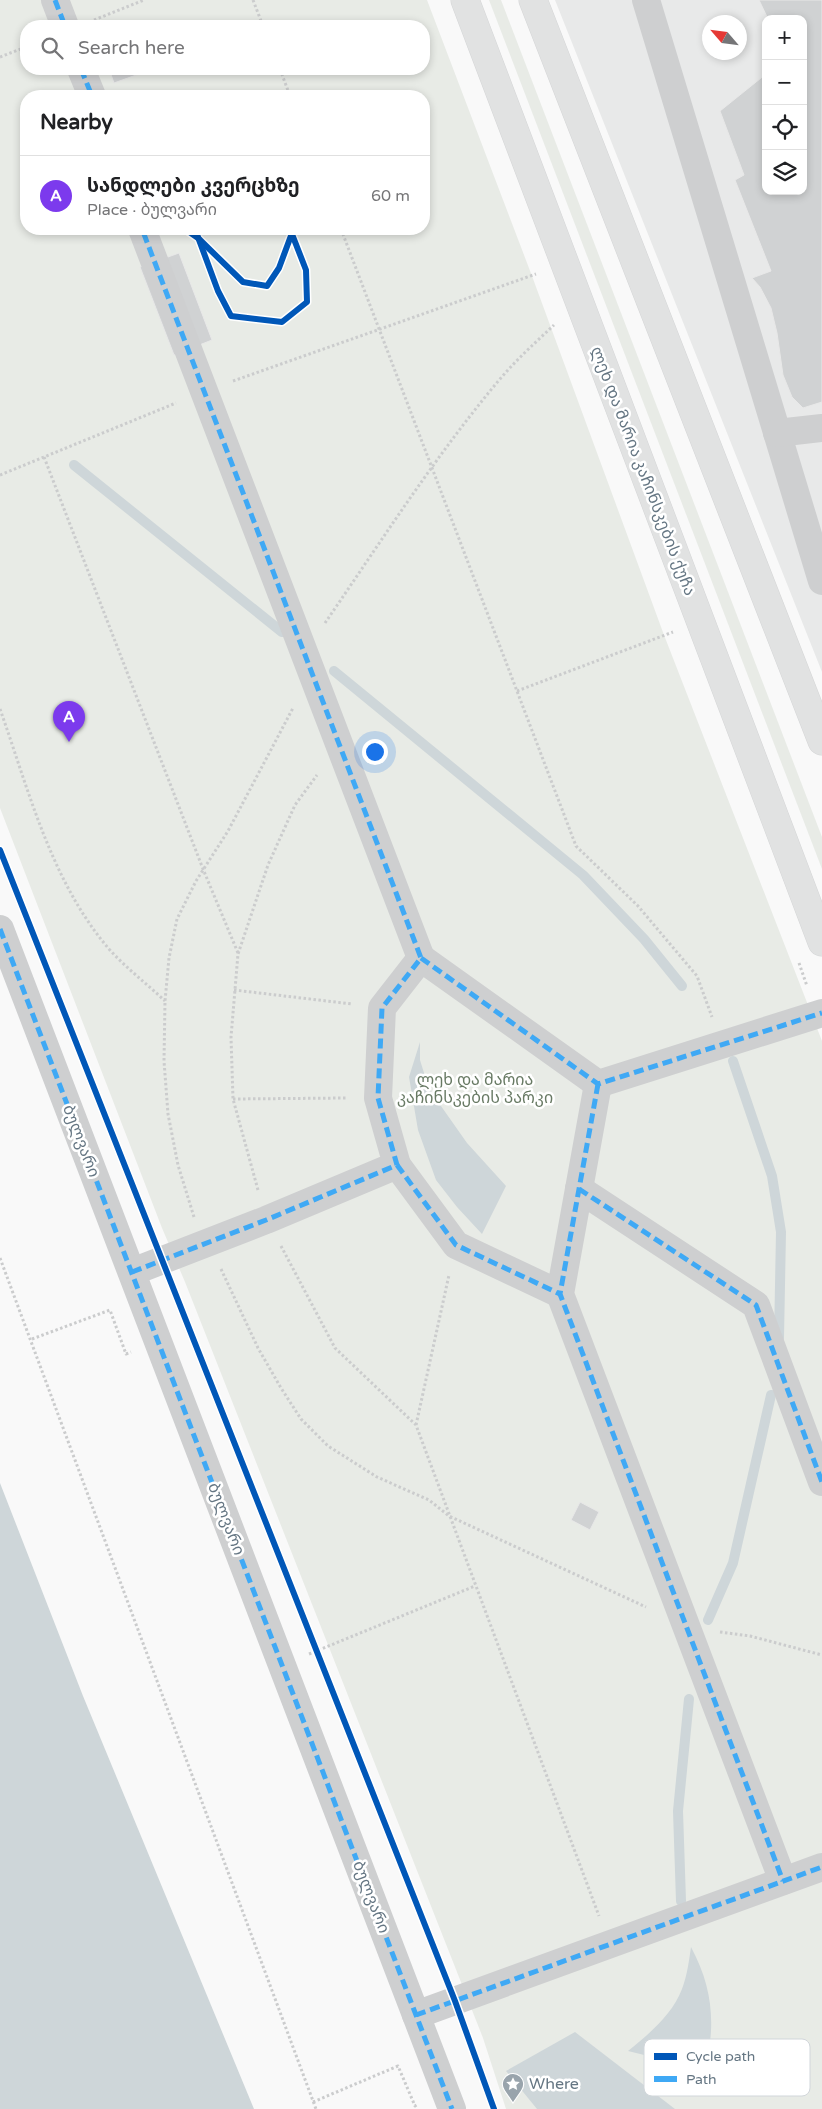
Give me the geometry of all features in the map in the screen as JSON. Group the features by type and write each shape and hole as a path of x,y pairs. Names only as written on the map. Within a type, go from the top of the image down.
{"main road":[{"name":"ლეხ და მარია კაჩინსკების ქუჩა","path":"465,0 822,942"},
{"path":"533,0 822,741"}],"street":[{"path":"55,0 72,20"},
{"path":"646,0 822,581"},
{"path":"83,75 90,90"},
{"path":"144,235 421,958 598,1084"},
{"path":"777,433 822,428"},
{"name":"ბულვარი","path":"0,929 452,2109"},
{"path":"421,958 382,1008 378,1098 397,1165 456,1245 560,1294"},
{"path":"598,1084 822,1013"},
{"path":"598,1084 560,1294 783,1882"},
{"path":"132,1272 266,1220 397,1165"},
{"path":"579,1189 756,1305 822,1482"},
{"path":"416,2015 822,1868"}],"path":[{"path":"90,20 144,0"},
{"path":"253,0 261,20"},
{"path":"0,57 20,49"},
{"path":"282,75 288,90"},
{"path":"343,235 576,846 638,906 697,976 721,1045"},
{"path":"0,475 204,391 565,264"},
{"path":"44,457 238,954"},
{"path":"517,691 671,633"},
{"path":"0,709 52,858 73,898 109,949 129,970 165,1000"},
{"path":"340,747 295,805 268,865 238,954 230,1037 233,1100 266,1220 335,1348 416,1425 610,1945"},
{"path":"234,990 382,1008"},
{"path":"233,1100 378,1098"},
{"path":"416,1425 456,1245"},
{"path":"0,1258 32,1339 316,2109"},
{"path":"32,1339 110,1310 126,1354"},
{"path":"282,1665 475,1586"},
{"path":"313,1641 320,1660"},
{"path":"313,2102 398,2066 415,2106"}],"shaded area":[{"path":"555,0 822,0 822,672"},
{"path":"420,1042 420,1060 429,1089 467,1143 506,1186 482,1234 457,1207 436,1180 418,1130 409,1077"},
{"path":"0,1483 83,1696 254,2109 0,2109"},
{"path":"691,1947 704,1977 708,1992 711,2039 644,2039 644,2055 628,2051 666,2016 678,1998 688,1968"},
{"path":"575,2032 644,2085 644,2096 658,2096 675,2109 537,2109 506,2071"}],"green space":[{"name":"ლეხ და მარია კაჩინსკების პარკი","path":"0,0 427,0 532,276 664,635 822,1041 822,2109 506,2109 483,2038 162,1228 0,808"},
{"path":"489,0 501,0 822,837 822,869"}],"building":[{"path":"759,0 822,0 822,402 803,408 792,397 783,375 771,308 760,287 752,278 771,271 735,180 744,175 720,111 762,77 762,195 807,195 807,15 766,15"},
{"path":"111,75 136,75 114,83"},
{"path":"179,253 212,340 174,355 140,267"},
{"path":"580,1502 599,1512 590,1530 571,1520"}],"waterway":[{"path":"74,465 282,632"},
{"path":"334,671 583,875 644,939 682,986"},
{"path":"733,1061 772,1176 781,1232 779,1338"},
{"path":"708,1620 733,1563 771,1395"},
{"path":"681,1901 678,1811 689,1699"}],"marked path":[{"path":"55,0 63,20"},
{"path":"83,75 90,90"},
{"path":"132,1272 266,1220 397,1165 378,1098 382,1008 421,958 144,235"},
{"path":"0,929 452,2109"},
{"path":"421,958 598,1084 822,1013"},
{"path":"598,1084 560,1294 783,1881"},
{"path":"397,1165 456,1245 560,1294"},
{"path":"579,1189 756,1305 822,1482"},
{"path":"416,2015 822,1867"}],"cycle path":[{"path":"194,235 243,282 267,286 279,268 291,235"},
{"path":"197,235 218,291 231,316 282,322 307,302 306,270 292,235"},
{"path":"0,850 455,2001 494,2109"}],"place":[{"name":"სანდლები კვერცხზე","path":"69,742"},
{"name":"Where","path":"513,2103"}]}
